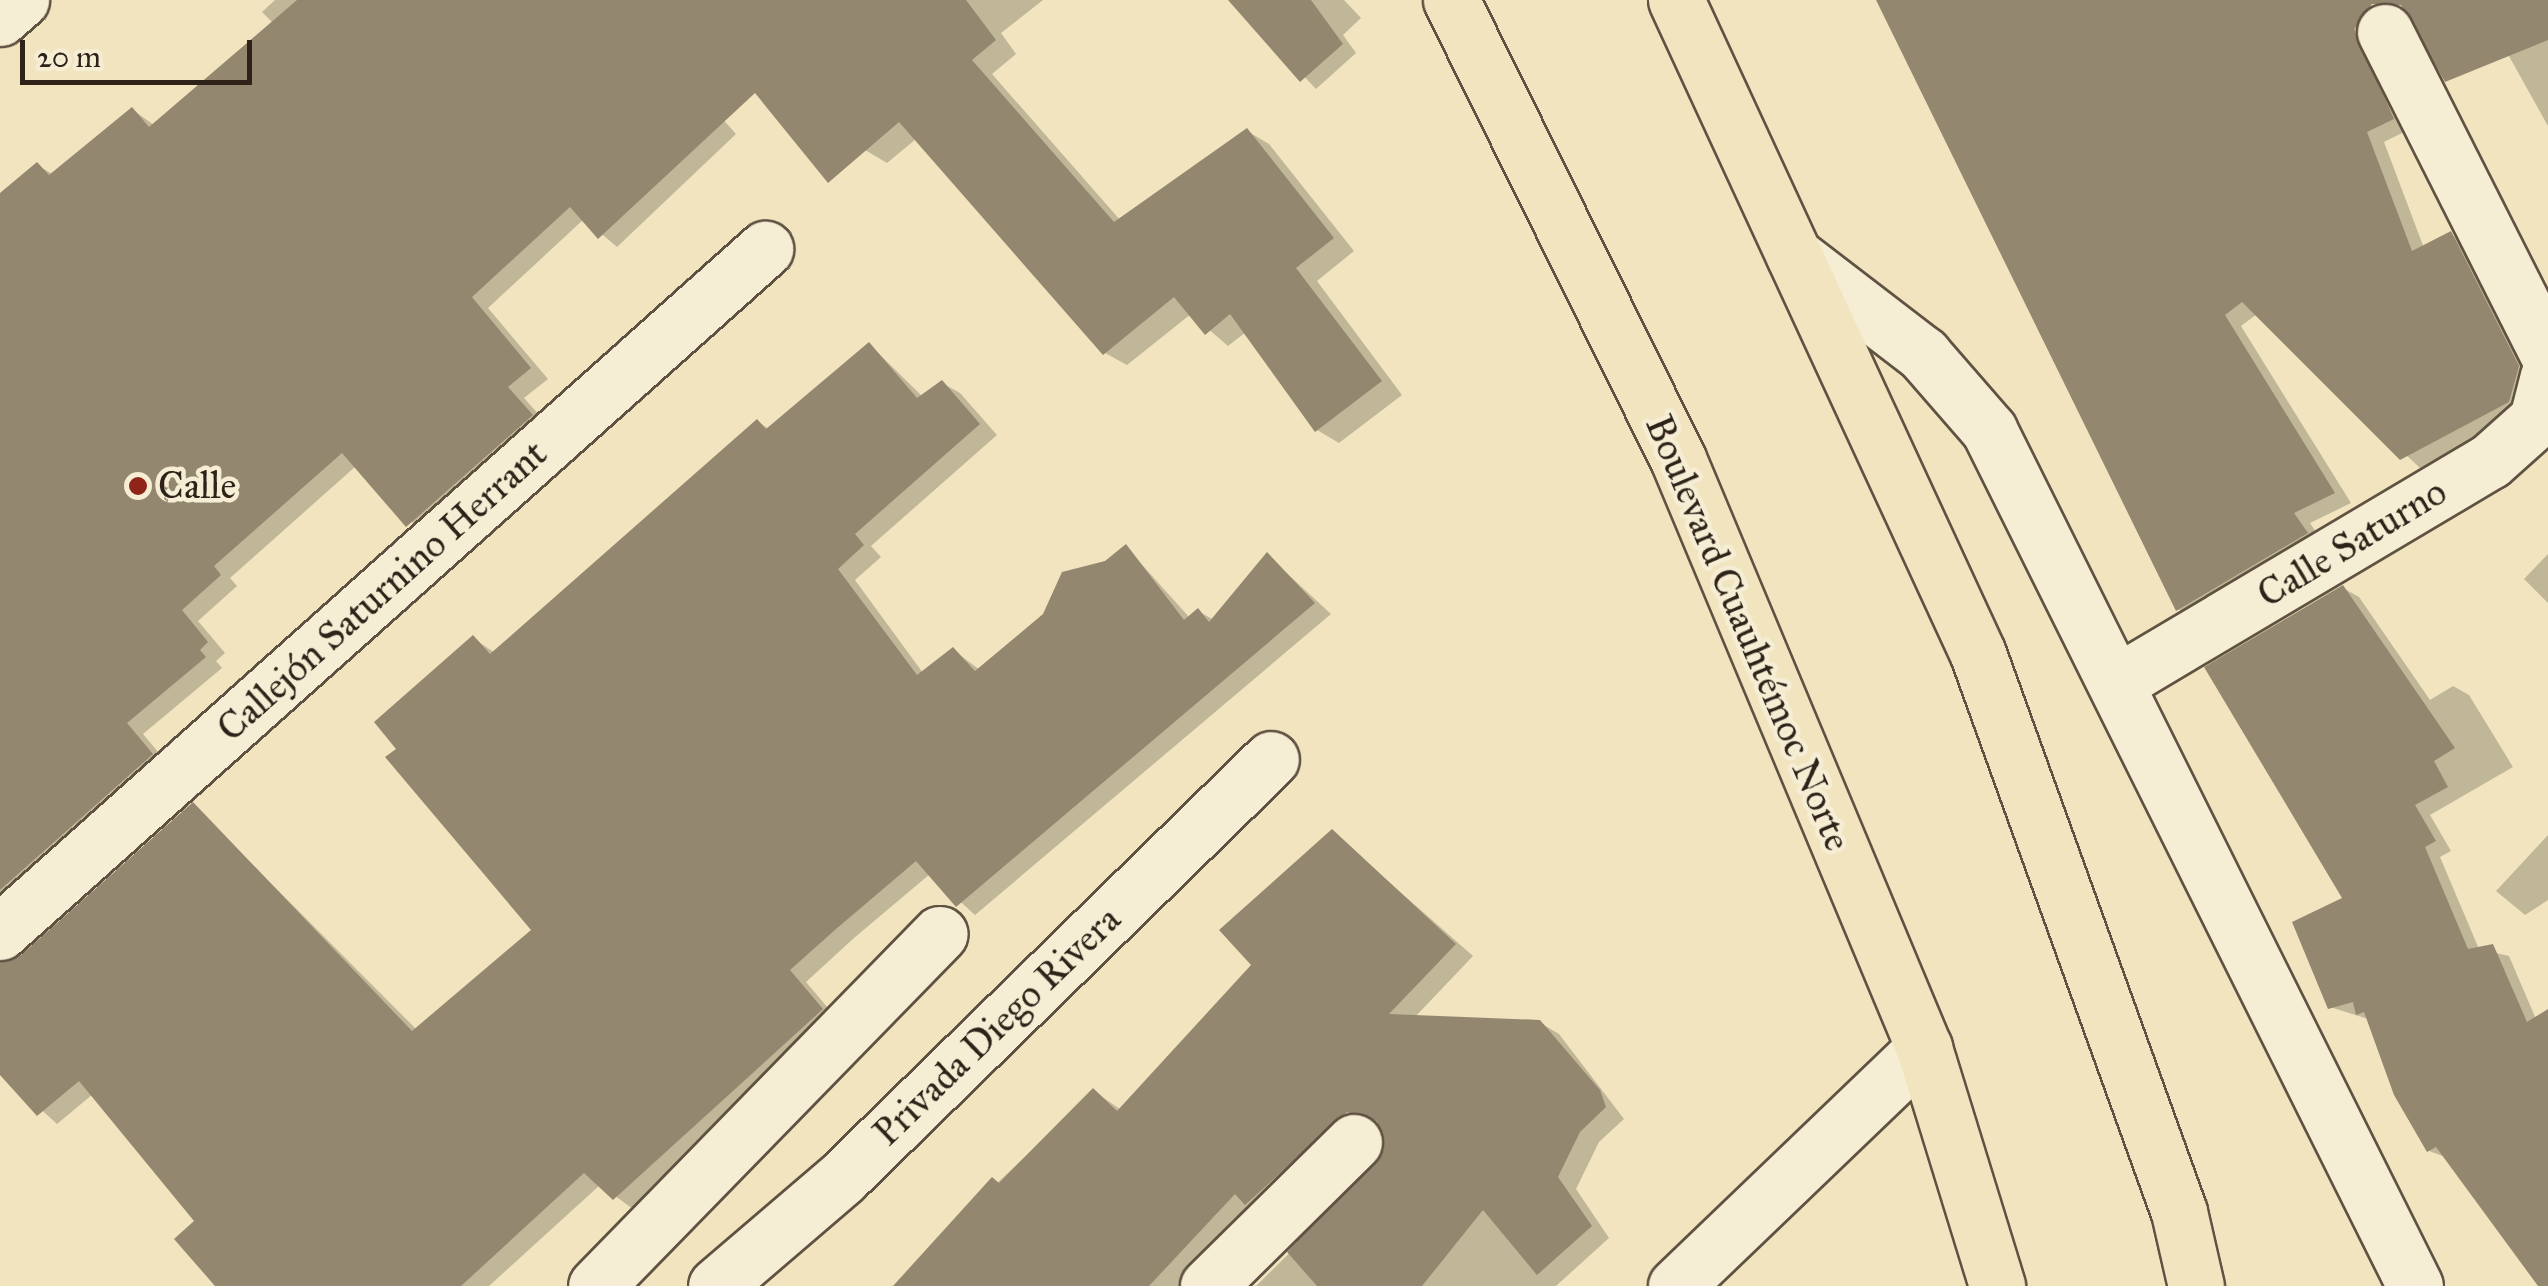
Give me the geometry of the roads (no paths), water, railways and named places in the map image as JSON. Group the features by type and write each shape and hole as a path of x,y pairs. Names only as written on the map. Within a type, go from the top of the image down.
{"main road":[{"name":"Boulevard Cuauhtémoc Norte","path":"1451,0 1678,459 1924,1048 1997,1286"},
{"path":"1676,0 1978,654 2179,1212 2196,1286"}],"street":[{"path":"0,18 21,0"},
{"path":"2384,32 2548,354"},
{"name":"Callejón Saturnino Herrant","path":"0,932 764,249"},
{"path":"1794,255 1923,354 1989,430 2121,680 2415,1286"},
{"name":"Calle Saturno","path":"2121,680 2490,461 2537,419 2548,376"},
{"name":"Privada Diego Rivera","path":"716,1286 843,1177 1271,758"},
{"path":"596,1286 940,934"},
{"path":"1676,1286 1924,1048"},
{"path":"1208,1286 1354,1142"}],"place":[{"name":"Calle","path":"138,486"}]}
